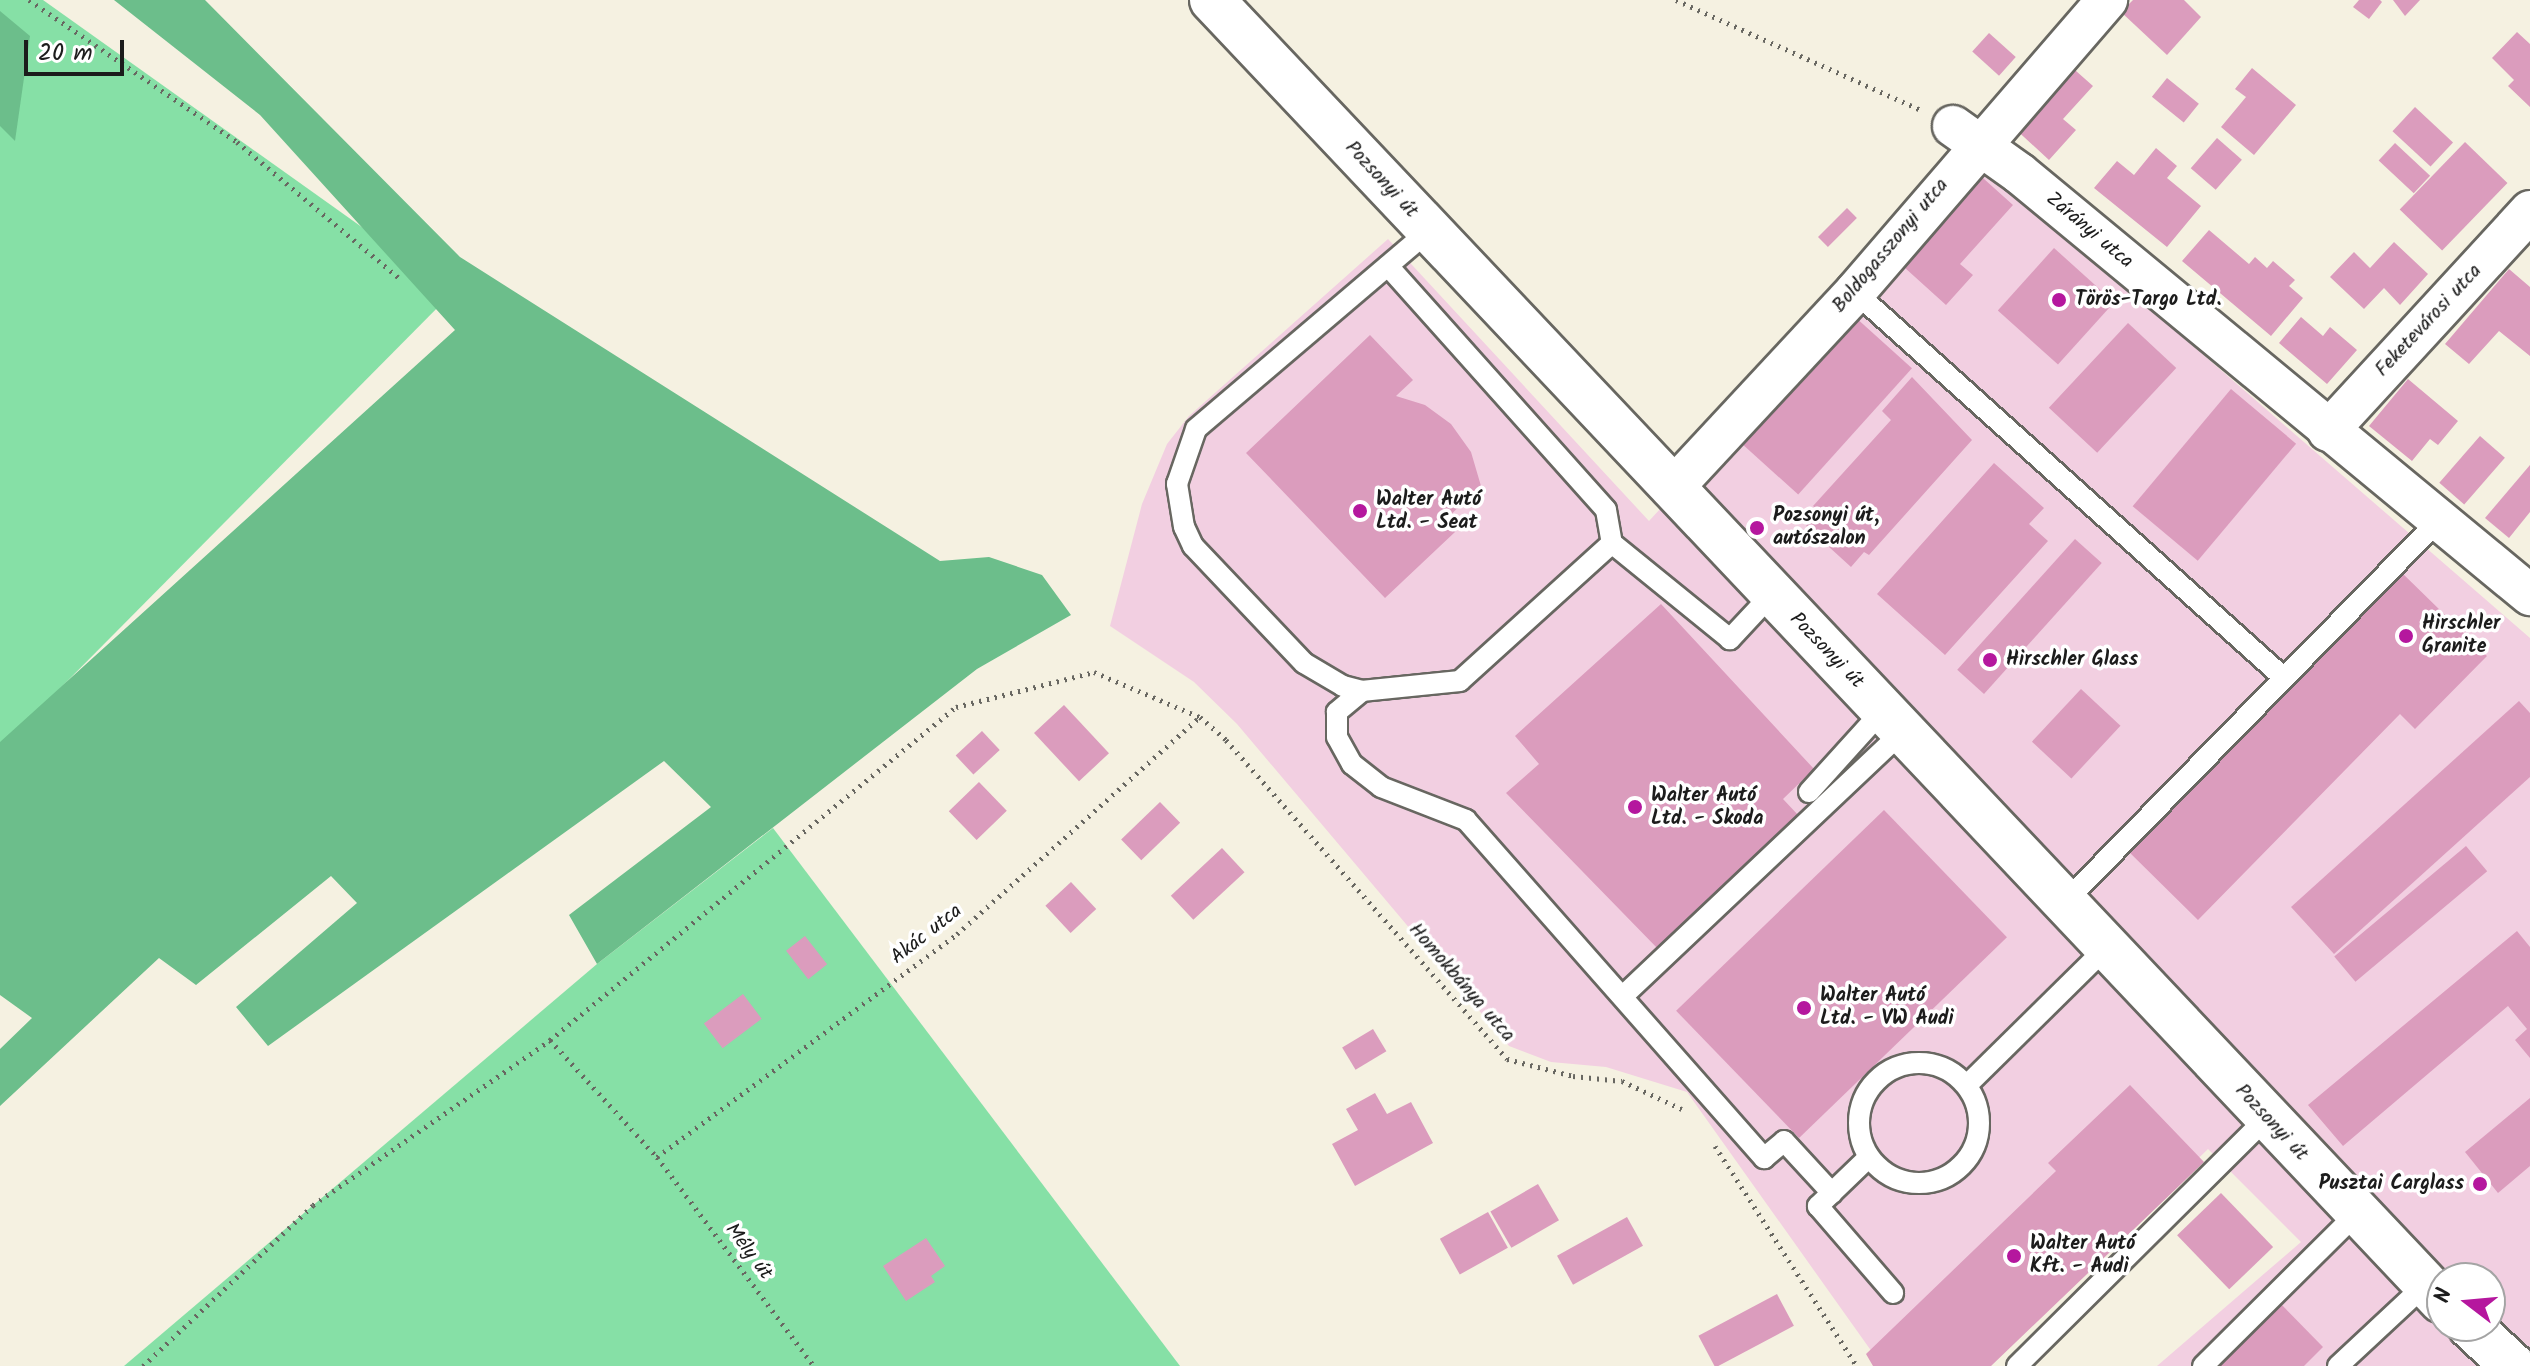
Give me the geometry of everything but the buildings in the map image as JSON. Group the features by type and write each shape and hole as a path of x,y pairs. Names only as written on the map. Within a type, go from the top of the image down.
{"main road":[{"name":"Pozsonyi út","path":"1224,5 1429,231 2426,1285"},
{"path":"2487,1342 2513,1366"}],"street":[{"name":"Boldogasszonyi utca","path":"1672,489 1855,292 1966,134 2107,0"},
{"name":"Zárányi utca","path":"1966,134 2530,595"},
{"name":"Feketevárosi utca","path":"2328,431 2530,211"}],"lane":[{"path":"1429,231 1196,429 1177,484 1184,527 1193,546 1304,663 1343,686 1362,691 1460,681 1612,543"},
{"path":"1388,266 1606,510 1612,543 1730,639 1772,594"},
{"path":"1855,292 2284,678"},
{"path":"2063,904 2438,521"},
{"path":"1362,691 1343,704 1335,724 1337,737 1352,764 1381,787 1466,820 1764,1158 1784,1141 1832,1193"},
{"path":"1623,996 1892,721"},
{"path":"1809,792 1892,721"},
{"path":"1967,1085 2106,948"},
{"path":"1932,1063 1967,1085 1978,1111 1978,1140 1955,1172 1938,1181 1899,1180 1869,1157 1858,1118 1863,1099 1891,1069 1932,1063"},
{"path":"2017,1366 2267,1118"},
{"path":"1869,1157 1818,1206 1893,1293"},
{"path":"2203,1366 2356,1214"},
{"path":"2338,1366 2426,1299"}],"path":[{"path":"29,0 237,142 400,279"},
{"path":"1676,0 1828,64 1966,134"},
{"name":"Homokbánya utca","path":"550,1040 956,707 1094,672 1200,717 1226,740 1507,1059 1573,1076 1622,1081 1667,1098 1688,1113"},
{"name":"Akác utca","path":"657,1157 957,934 1200,717"},
{"path":"143,1366 313,1205 550,1040"},
{"name":"Mély út","path":"550,1040 657,1157 814,1366"},
{"path":"1706,1133 1857,1366"}],"shaded area":[{"path":"1981,162 2530,638 2530,1366 2157,1366 2301,1242 2208,1149 1985,1366 1882,1366 1687,1092 1606,1067 1551,1062 1509,1046 1237,724 1194,682 1110,626 1142,504 1167,444 1189,416 1388,239 1649,521"}],"green space":[{"path":"0,0 43,0 453,292 0,749"},
{"path":"114,0 205,0 460,257 940,561 989,557 1042,575 1071,615 977,669 597,964 569,915 711,807 664,761 268,1046 236,1007 357,903 331,876 196,985 159,958 0,1106 0,1049 32,1018 0,995 0,742 455,330 260,115"},
{"path":"0,11 30,36 15,141 0,126"},
{"path":"773,828 1180,1366 124,1366 597,964"}],"place":[{"name":"Törös-Targo Ltd.","path":"2059,300"},
{"name":"Walter Autó Ltd. - Seat","path":"1360,511"},
{"name":"Pozsonyi út, autószalon","path":"1757,528"},
{"name":"Hirschler Granite","path":"2406,636"},
{"name":"Hirschler Glass","path":"1990,660"},
{"name":"Walter Autó Ltd. - Skoda","path":"1635,807"},
{"name":"Walter Autó Ltd. - VW Audi","path":"1804,1008"},
{"name":"Pusztai Carglass","path":"2480,1184"},
{"name":"Walter Autó Kft. - Audi","path":"2014,1256"}]}
